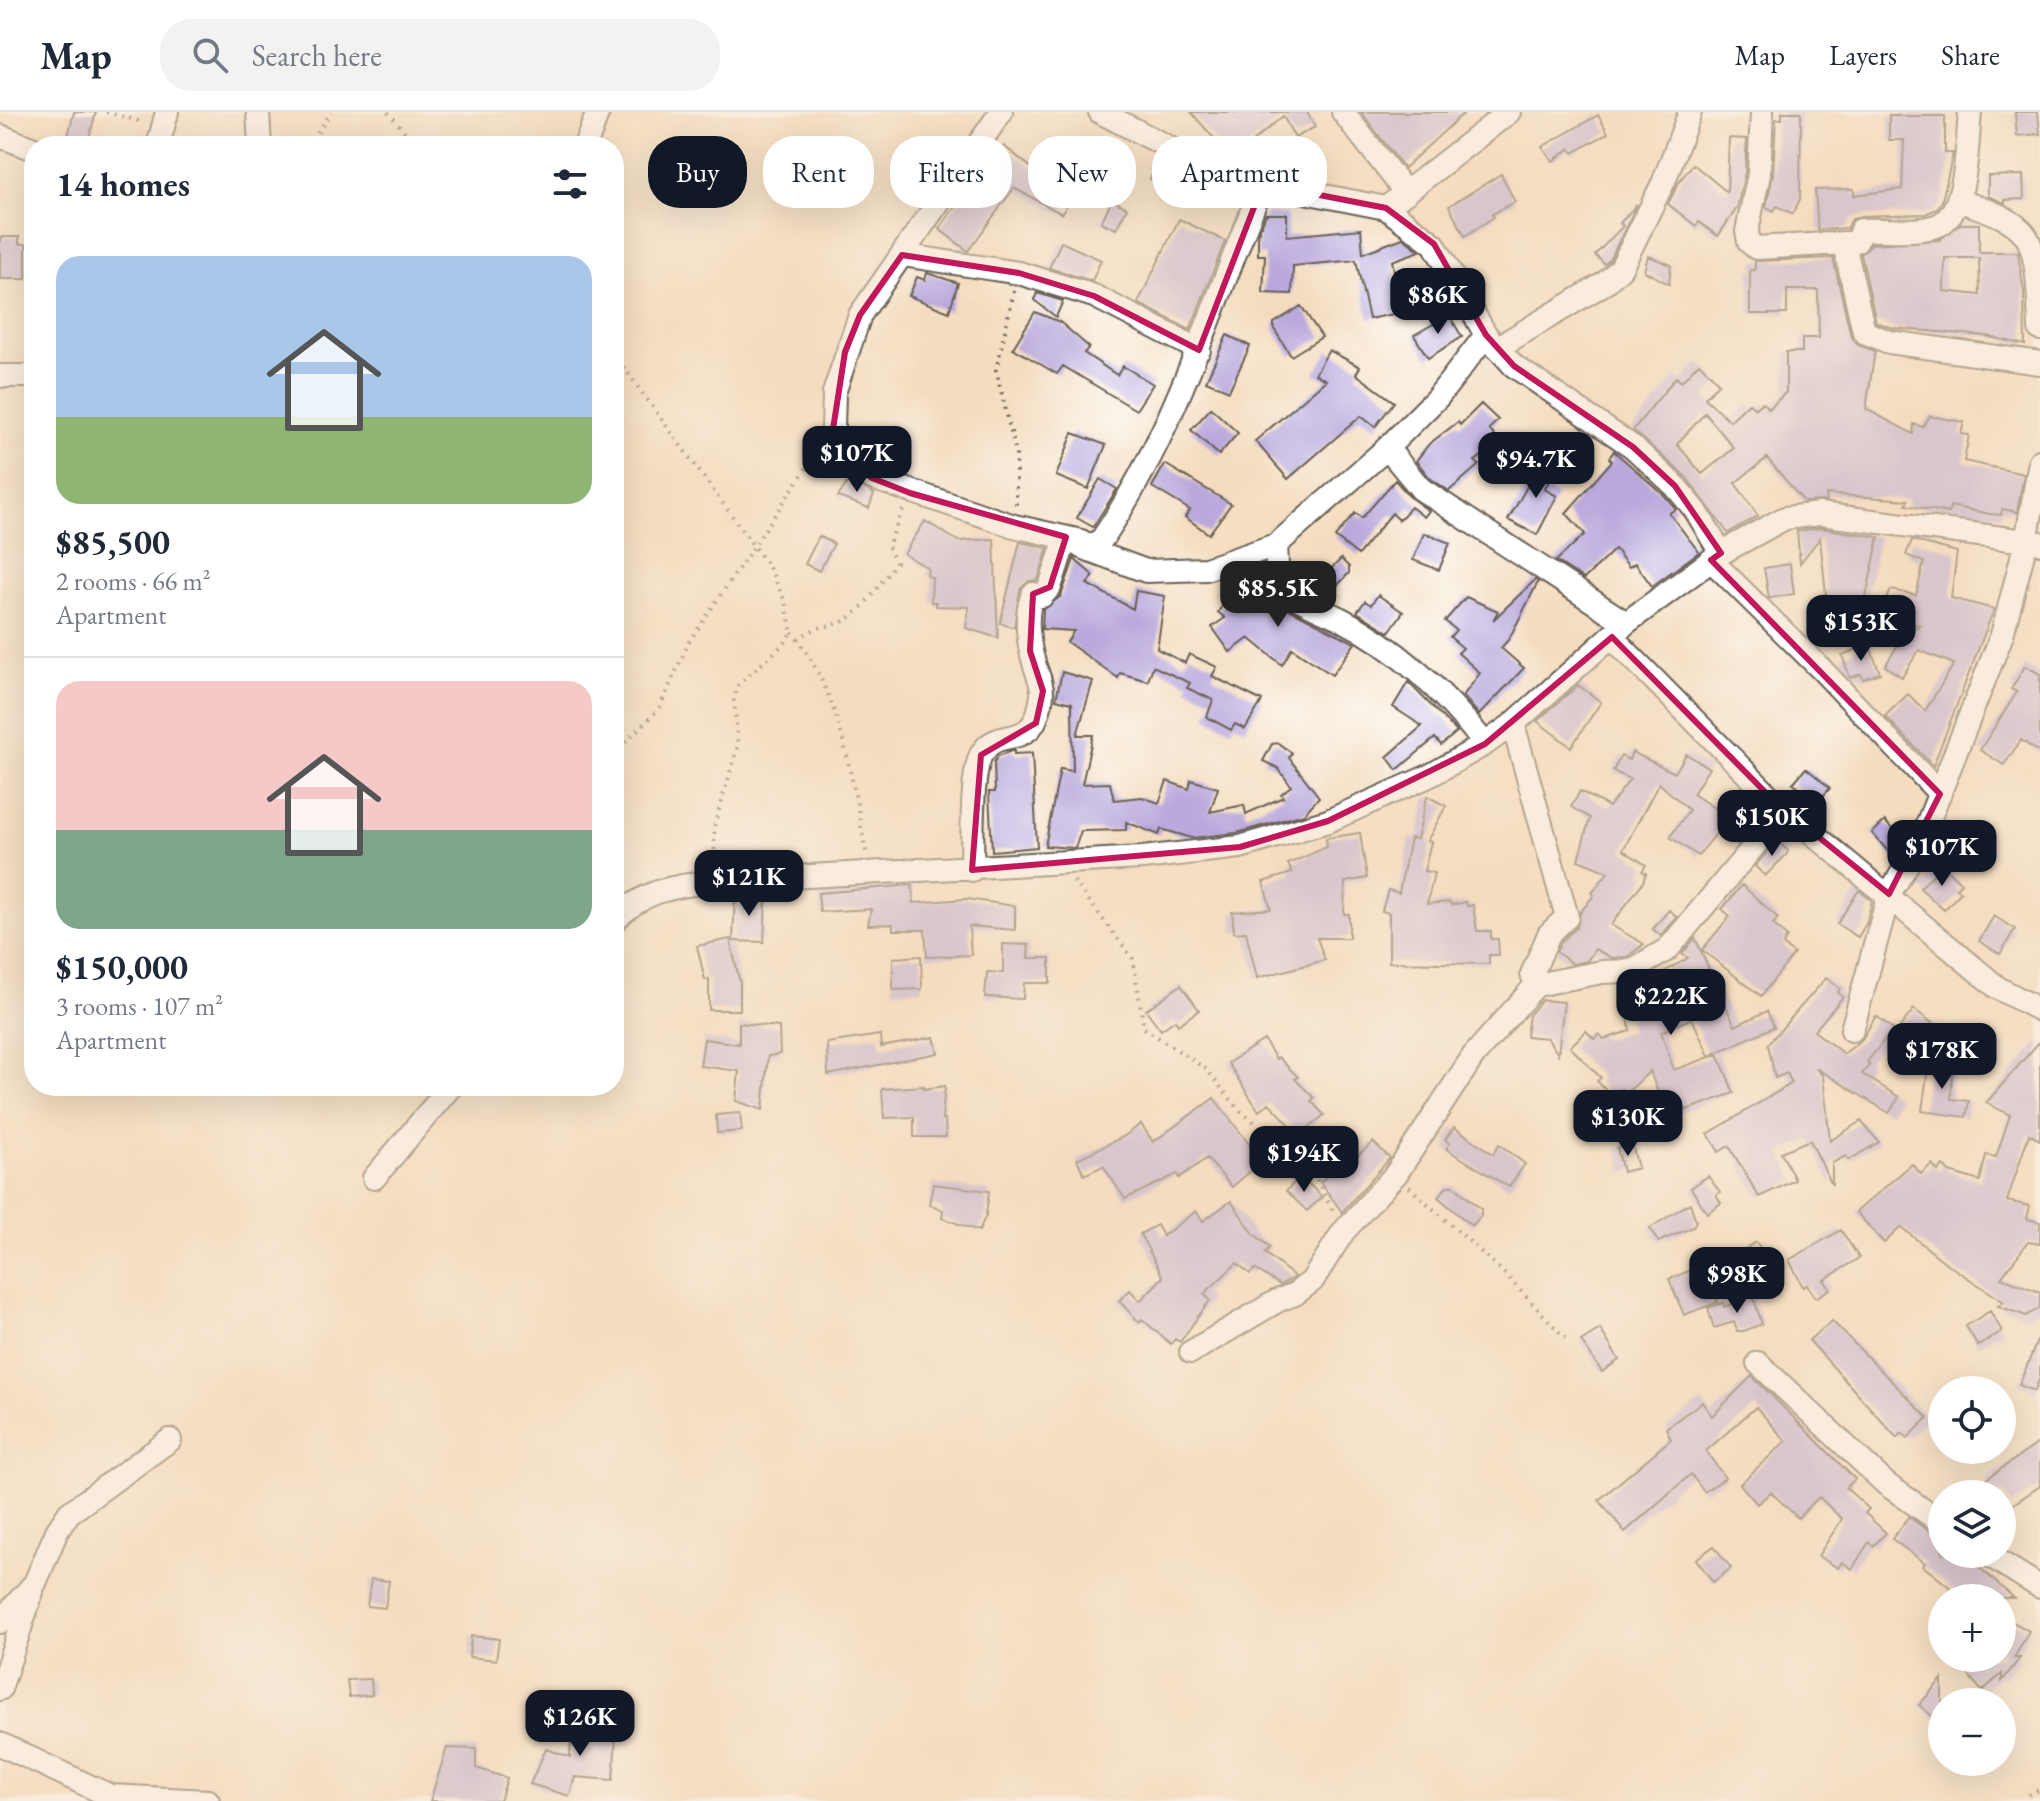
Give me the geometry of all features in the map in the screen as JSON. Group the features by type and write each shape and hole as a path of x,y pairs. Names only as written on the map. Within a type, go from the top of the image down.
{"street":[{"path":"258,112 259,136"},
{"path":"589,136 598,112"},
{"path":"1001,112 860,315 845,352 834,393 833,429 843,456 872,478 1014,526 1098,545"},
{"path":"1100,112 1152,139"},
{"path":"1343,112 1406,193"},
{"path":"1386,208 1509,112"},
{"path":"1065,541 1146,571 1206,569 1276,545 1387,448 1491,342 1605,283 1621,268 1664,181 1690,112"},
{"path":"1762,112 1759,174 1747,231 1749,242 1756,248 1844,243 1857,241 1861,230 1934,227 1947,221 1960,201 1970,112"},
{"path":"0,136 24,145"},
{"path":"1327,196 1386,208 1434,244 1491,342 1529,379 1633,447 1675,486 1696,511 1716,557 1940,794"},
{"path":"1960,201 2004,217 2027,237 2039,288 2040,329"},
{"path":"1098,545 1128,501 1167,428 1253,208"},
{"path":"1844,243 1864,332 1889,342 2040,363"},
{"path":"902,255 1019,273 1094,296 1199,350"},
{"path":"0,376 24,376"},
{"path":"1387,448 1421,489 1619,630 1774,801 1998,988 2040,1010"},
{"path":"1852,1030 1889,894 1919,845 1940,794 2002,635 2033,543 2040,461"},
{"path":"624,910 632,902 672,887 715,881 972,870 1240,847 1328,821 1431,775 1485,744 1513,724 1619,630 1716,557 1785,518 1808,514 2033,543"},
{"path":"1065,541 1098,545"},
{"path":"972,870 973,821 981,755 992,743 1024,735 1036,723 1043,691 1030,651 1028,606 1033,594 1042,596 1050,587 1065,541"},
{"path":"1276,545 1278,583 1293,599 1341,619 1414,666 1454,704 1485,744"},
{"path":"1513,724 1567,917 1549,934 1532,974 1536,985"},
{"path":"1191,1352 1303,1288 1343,1232 1396,1174 1474,1055 1536,985 1602,972 1631,971 1668,949 1770,827 1774,801"},
{"path":"374,1178 443,1096"},
{"path":"1758,1363 1886,1484 1928,1513"},
{"path":"0,1689 35,1583 57,1531 69,1513 170,1440"},
{"path":"2009,1568 2040,1587"},
{"path":"0,1622 35,1583"},
{"path":"0,1744 7,1750 110,1796 208,1801"}],"path":[{"path":"106,112 163,128"},
{"path":"315,136 331,112"},
{"path":"388,112 408,136"},
{"path":"1014,526 1016,453 996,370 1019,273"},
{"path":"624,368 755,546 785,601 792,632 817,664 833,703 870,874"},
{"path":"624,745 644,728 659,709 689,642 833,429"},
{"path":"798,639 821,624 842,623 896,563 888,546 910,493"},
{"path":"715,881 714,826 738,746 734,700 738,685 785,643 792,632"},
{"path":"1061,863 1133,959 1144,1028 1206,1069 1239,1110 1309,1165 1343,1232"},
{"path":"1396,1174 1501,1270 1569,1342"},
{"path":"2029,1795 2040,1789"}],"highlighted area":[{"path":"1263,184 1386,208 1434,244 1486,335 1514,366 1633,447 1675,486 1721,553 1711,560 1940,794 1889,894 1774,801 1612,637 1485,744 1328,821 1240,847 972,870 981,755 1036,723 1043,691 1030,651 1033,594 1050,587 1066,537 910,493 872,478 843,456 833,429 845,352 860,315 902,255 1019,273 1094,296 1199,350"}],"building":[{"path":"74,112 96,112 90,136 68,136"},
{"path":"1191,112 1307,112 1315,127 1294,136 1283,116 1259,136 1212,136"},
{"path":"1361,112 1465,112 1404,168"},
{"path":"1782,112 1801,112 1800,199 1793,214 1777,206 1774,211 1766,207 1773,175 1776,119 1782,119"},
{"path":"2015,112 2038,112 2040,134 2017,136"},
{"path":"1598,115 1608,133 1573,153 1570,148 1553,161 1542,147"},
{"path":"1889,116 1945,116 1945,153 1953,153 1942,201 1937,209 1925,214 1861,216 1852,219 1847,228 1818,230 1815,190 1854,189 1854,195 1902,189 1904,140 1889,140"},
{"path":"1729,138 1747,139 1745,172 1737,208 1718,236 1699,222 1696,226 1668,204 1693,164 1727,192"},
{"path":"1012,152 1028,165 1028,196 1014,188 1012,191"},
{"path":"1501,174 1515,202 1492,214 1494,217 1465,236 1449,206"},
{"path":"2023,175 2024,199 2005,200 2005,203 1988,196 1988,176"},
{"path":"1637,204 1610,260 1604,264 1595,255 1623,226 1620,223"},
{"path":"954,208 999,208 968,251 939,229"},
{"path":"1051,208 1065,208 1062,214"},
{"path":"1108,208 1127,208 1116,229 1101,222"},
{"path":"1266,214 1287,214 1287,236 1361,229 1363,253 1403,238 1420,251 1392,261 1403,312 1369,319 1356,260 1293,266 1292,294 1263,293 1265,255 1258,255 1258,233"},
{"path":"1179,219 1225,241 1190,330 1138,303"},
{"path":"1960,224 1979,224 1979,252 2018,252 2024,293 2025,345 1986,336 1893,328 1876,322 1861,254 1871,244 1939,240","holes":["1945,258 1979,258 1980,295 1944,291"]},
{"path":"0,237 19,237 19,244 24,244 24,279 0,279"},
{"path":"1061,242 1101,260 1092,281 1049,268"},
{"path":"1648,256 1671,265 1669,284 1644,271"},
{"path":"1833,258 1851,336 1858,345 1875,351 1866,409 1913,434 1914,424 1923,427 1930,416 1964,422 1961,434 1969,435 1964,461 2024,474 2017,512 2002,509 2001,515 1950,506 1949,513 1906,505 1908,500 1826,494 1827,501 1804,502 1767,458 1735,483 1758,516 1728,533 1686,477 1633,430 1676,377 1681,382 1699,363 1719,383 1705,398 1730,421 1749,403 1755,409 1762,402 1769,409 1786,392 1786,352 1802,352 1802,338 1819,338 1818,290 1787,290 1787,314 1750,314 1750,270 1755,270 1755,261","holes":["1705,413 1734,448 1702,474 1677,444"]},
{"path":"927,273 958,283 949,312 909,296 917,277 925,280"},
{"path":"1037,293 1063,301 1056,317 1034,300"},
{"path":"1301,306 1322,337 1291,356 1274,329 1274,323"},
{"path":"1035,312 1060,322 1089,347 1084,353 1117,375 1123,366 1153,384 1136,410 1063,366 1057,374 1013,348"},
{"path":"1449,315 1462,337 1428,358 1414,335"},
{"path":"1227,335 1250,346 1229,391 1206,381"},
{"path":"1329,350 1360,367 1356,374 1394,402 1375,427 1361,416 1288,479 1255,441 1326,380 1315,374"},
{"path":"1481,404 1498,420 1489,429 1500,443 1475,461 1479,465 1449,491 1430,478 1416,461 1429,444 1458,422 1460,425"},
{"path":"1211,408 1238,433 1219,455 1191,430"},
{"path":"1073,433 1106,445 1088,489 1056,476"},
{"path":"1614,451 1676,509 1669,513 1699,552 1652,586 1635,563 1629,567 1615,549 1584,579 1556,561 1585,534 1566,513 1612,461 1609,458"},
{"path":"1544,457 1559,466 1544,489 1557,496 1537,535 1508,520"},
{"path":"1165,464 1231,504 1209,534 1185,517 1190,510 1152,487"},
{"path":"850,479 874,494 869,508 838,497"},
{"path":"1100,479 1117,489 1093,527 1077,518"},
{"path":"1395,480 1411,498 1429,511 1424,517 1411,507 1399,520 1392,513 1358,555 1335,537 1355,513 1362,518"},
{"path":"925,521 958,541 994,539 998,638 966,628 969,607 936,606 936,602 931,602 932,577 927,576 928,568 904,554"},
{"path":"1820,528 1879,537 1862,615 1831,625 1819,596 1826,594 1820,538 1800,563 1797,531"},
{"path":"1424,533 1450,543 1439,570 1413,560"},
{"path":"819,536 834,544 819,571 805,564"},
{"path":"1912,540 1957,552 1951,598 1994,609 1933,766 1885,716 1908,694 1925,711 1954,664 1919,650 1902,677 1885,666 1907,630 1921,625 1879,618 1891,590 1916,595 1924,562 1906,555"},
{"path":"1020,542 1048,548 1038,580 1029,581 1020,589 1014,627 1000,623"},
{"path":"1074,559 1094,576 1087,584 1133,609 1136,591 1165,596 1157,649 1185,663 1189,654 1217,667 1212,676 1262,701 1245,729 1235,724 1231,730 1207,717 1213,700 1187,688 1190,683 1153,666 1148,681 1120,673 1118,678 1067,642 1074,631 1042,629 1043,610 1061,596"},
{"path":"1341,559 1349,567 1349,573 1336,587 1324,576"},
{"path":"1790,564 1794,594 1769,598 1764,568"},
{"path":"1258,580 1285,607 1355,643 1332,675 1292,648 1282,665 1249,638 1230,652 1212,627 1225,618 1218,612 1238,584 1250,592"},
{"path":"1535,580 1538,582 1509,639 1501,648 1524,668 1479,715 1463,696 1480,673 1458,653 1463,648 1450,637 1456,630 1445,621 1466,597 1498,611 1493,620"},
{"path":"1378,595 1403,612 1389,632 1357,612 1365,601 1371,605"},
{"path":"1862,647 1871,650 1880,673 1863,679 1861,674 1850,678 1842,655"},
{"path":"2025,666 2040,674 2040,753 2021,740 2004,765 1980,750 2017,692 2011,689"},
{"path":"1062,672 1093,681 1077,735 1093,735 1082,784 1110,783 1114,800 1142,797 1159,803 1167,781 1189,789 1191,780 1218,788 1210,812 1244,805 1246,814 1283,797 1281,794 1291,786 1278,768 1263,761 1272,744 1278,743 1292,753 1289,758 1319,797 1304,814 1237,833 1192,838 1161,829 1159,835 1126,822 1126,830 1081,831 1075,848 1045,846 1060,769 1073,771 1072,703 1056,699"},
{"path":"1408,682 1457,732 1441,745 1435,738 1397,770 1387,757 1422,726 1393,707"},
{"path":"1578,685 1601,702 1571,747 1537,721"},
{"path":"1014,750 1014,754 1032,753 1037,847 992,851 989,792 995,792 994,762 998,756"},
{"path":"1632,752 1675,773 1686,754 1709,768 1693,794 1734,821 1746,804 1758,813 1757,821 1738,844 1719,830 1698,856 1670,837 1689,810 1659,783 1623,850 1646,865 1642,871 1646,873 1643,882 1611,925 1644,944 1627,957 1612,958 1595,949 1587,961 1573,964 1556,952 1561,942 1577,927 1580,913 1608,872 1578,860 1590,818 1571,807 1580,791 1609,807 1630,779 1613,771 1621,756 1629,760"},
{"path":"1806,768 1830,788 1817,803 1793,783"},
{"path":"1427,796 1446,806 1427,841 1431,842 1424,871 1434,873 1427,904 1466,902 1467,906 1473,905 1477,931 1491,931 1491,939 1498,939 1499,955 1489,955 1489,964 1389,962 1389,913 1382,911 1388,890 1399,893 1410,838 1417,839"},
{"path":"1885,821 1904,843 1892,856 1872,833"},
{"path":"1360,833 1367,878 1345,882 1344,914 1349,914 1349,938 1317,938 1325,960 1257,978 1246,932 1234,933 1232,912 1271,909 1263,882 1292,873 1288,864 1327,847 1326,838"},
{"path":"1777,840 1788,851 1787,854 1765,876 1755,866"},
{"path":"1942,865 1961,883 1956,888 1961,892 1944,910 1920,888"},
{"path":"912,885 914,903 967,899 1015,906 1015,930 969,926 971,955 927,957 925,930 893,930 893,924 868,925 871,909 820,912 818,893"},
{"path":"1742,885 1778,918 1773,924 1787,937 1783,945 1794,954 1761,996 1702,950 1730,916 1722,909"},
{"path":"1859,890 1872,901 1866,924 1858,937 1837,924"},
{"path":"758,893 758,899 766,900 764,942 733,941 735,894"},
{"path":"1669,910 1677,917 1661,936 1653,929"},
{"path":"1994,916 2015,929 2000,954 1979,941"},
{"path":"1695,938 1735,1026 1767,1011 1774,1027 1709,1056 1692,1018 1661,1032 1674,1070 1718,1054 1734,1093 1667,1117 1650,1071 1627,1093 1622,1089 1613,1097 1597,1081 1601,1078 1570,1047 1586,1031 1594,1039 1599,1034 1604,1039 1630,1031 1625,994 1688,958 1682,954"},
{"path":"730,939 740,983 740,1010 709,1010 709,979 705,980 697,946"},
{"path":"1003,944 1029,945 1028,958 1050,958 1050,983 1024,983 1023,999 985,997 987,972 1003,973"},
{"path":"921,956 922,989 893,990 893,958"},
{"path":"1826,978 1840,989 1838,992 1843,997 1814,1031 1844,1054 1862,1039 1876,1016 1893,1029 1867,1062 1870,1064 1862,1074 1899,1097 1889,1113 1816,1068 1823,1076 1830,1141 1861,1121 1879,1142 1849,1160 1846,1156 1832,1163 1832,1185 1810,1140 1781,1152 1795,1180 1759,1197 1729,1146 1719,1152 1708,1134 1792,1083 1787,1073 1775,1078 1768,1044"},
{"path":"1181,985 1199,1010 1178,1025 1175,1020 1161,1030 1146,1010"},
{"path":"1542,1000 1564,1002 1558,1054 1547,1038 1526,1036 1529,1015"},
{"path":"1914,1009 1937,1027 1913,1056 1891,1039"},
{"path":"739,1023 779,1027 780,1054 768,1056 763,1110 736,1101 739,1071 700,1066 704,1039 739,1044"},
{"path":"880,1035 881,1047 934,1037 938,1053 828,1075 827,1043"},
{"path":"1264,1040 1276,1059 1278,1057 1298,1077 1295,1079 1314,1098 1311,1101 1324,1115 1300,1135 1269,1103 1259,1111 1228,1063"},
{"path":"2040,1041 2040,1140 2029,1134 2007,1201 2030,1206 2027,1219 2040,1222 2040,1244 2028,1242 2001,1278 2040,1292 2040,1308 2026,1316 1998,1306 2004,1302 1947,1264 1901,1227 1884,1243 1856,1212 1912,1164 1921,1174 1932,1164 1938,1171 1943,1165 1949,1172 1980,1181 1986,1155 1996,1157 2010,1115 1986,1103"},
{"path":"1929,1061 1953,1061 1951,1099 1969,1101 1966,1117 1922,1111"},
{"path":"924,1086 924,1089 945,1086 942,1119 945,1119 946,1137 914,1137 914,1117 884,1118 882,1089"},
{"path":"1214,1098 1262,1161 1232,1187 1207,1158 1179,1178 1177,1174 1125,1199 1103,1166 1084,1175 1077,1159 1123,1137 1141,1124 1153,1142"},
{"path":"740,1113 742,1131 717,1133 716,1115"},
{"path":"1454,1127 1493,1154 1499,1144 1525,1164 1509,1187 1446,1149 1450,1143 1445,1140"},
{"path":"1373,1142 1390,1158 1342,1212 1320,1182 1342,1163 1345,1167"},
{"path":"1632,1144 1638,1168 1623,1172 1617,1148"},
{"path":"1301,1176 1322,1197 1307,1211 1286,1191"},
{"path":"1708,1176 1720,1192 1716,1195 1721,1203 1707,1213 1691,1188"},
{"path":"933,1184 989,1191 986,1215 979,1231 942,1218 943,1210 929,1204"},
{"path":"1447,1186 1454,1186 1481,1209 1481,1216 1472,1226 1438,1197"},
{"path":"1231,1201 1254,1234 1270,1247 1265,1253 1295,1277 1280,1285 1255,1269 1250,1274 1237,1263 1204,1294 1210,1300 1180,1342 1175,1339 1171,1344 1142,1319 1139,1322 1119,1301 1130,1290 1140,1301 1163,1277 1140,1234 1157,1225 1163,1236 1196,1211 1203,1221"},
{"path":"1690,1203 1696,1221 1693,1227 1658,1242 1650,1228"},
{"path":"1841,1230 1859,1258 1824,1280 1830,1289 1816,1298 1807,1285 1803,1287 1789,1260"},
{"path":"1756,1242 1780,1275 1756,1290 1734,1256"},
{"path":"1704,1265 1718,1302 1684,1315 1669,1279"},
{"path":"1753,1296 1762,1324 1744,1331 1737,1331 1734,1322 1714,1328 1708,1308 1723,1303 1724,1307"},
{"path":"1990,1311 2002,1331 1978,1346 1966,1326"},
{"path":"1832,1321 1928,1418 1908,1438 1902,1433 1897,1438 1809,1340"},
{"path":"1600,1329 1619,1360 1602,1372 1581,1341"},
{"path":"2040,1334 2040,1377 2035,1391 2019,1385"},
{"path":"1752,1376 1855,1479 1846,1488 1869,1509 1865,1513 1886,1533 1873,1546 1869,1542 1852,1569 1842,1562 1838,1568 1818,1556 1842,1519 1819,1497 1798,1518 1771,1492 1757,1504 1740,1484 1786,1441 1756,1407 1706,1451 1725,1478 1704,1492 1691,1474 1625,1532 1599,1500 1671,1439 1666,1428 1702,1402 1712,1416"},
{"path":"2040,1442 2040,1486 2016,1502 2016,1480 1985,1480 2008,1464 2016,1464 2016,1459"},
{"path":"1909,1517 1928,1530 1928,1568 1980,1568 1998,1584 1946,1584 1923,1566 1925,1563 1892,1539"},
{"path":"1714,1546 1731,1568 1713,1582 1696,1559"},
{"path":"371,1579 389,1581 385,1608 367,1606"},
{"path":"2016,1624 2029,1631 2016,1654"},
{"path":"471,1636 499,1639 496,1660 469,1657"},
{"path":"1966,1672 2009,1672 2002,1681 2002,1674 1986,1688 1979,1688"},
{"path":"371,1679 372,1695 349,1697 347,1680"},
{"path":"1928,1695 1928,1712 1919,1705"},
{"path":"572,1723 617,1723 613,1780 575,1777 569,1796 530,1784 546,1749 570,1757"},
{"path":"447,1748 476,1749 476,1768 507,1778 500,1801 430,1801"}]}
